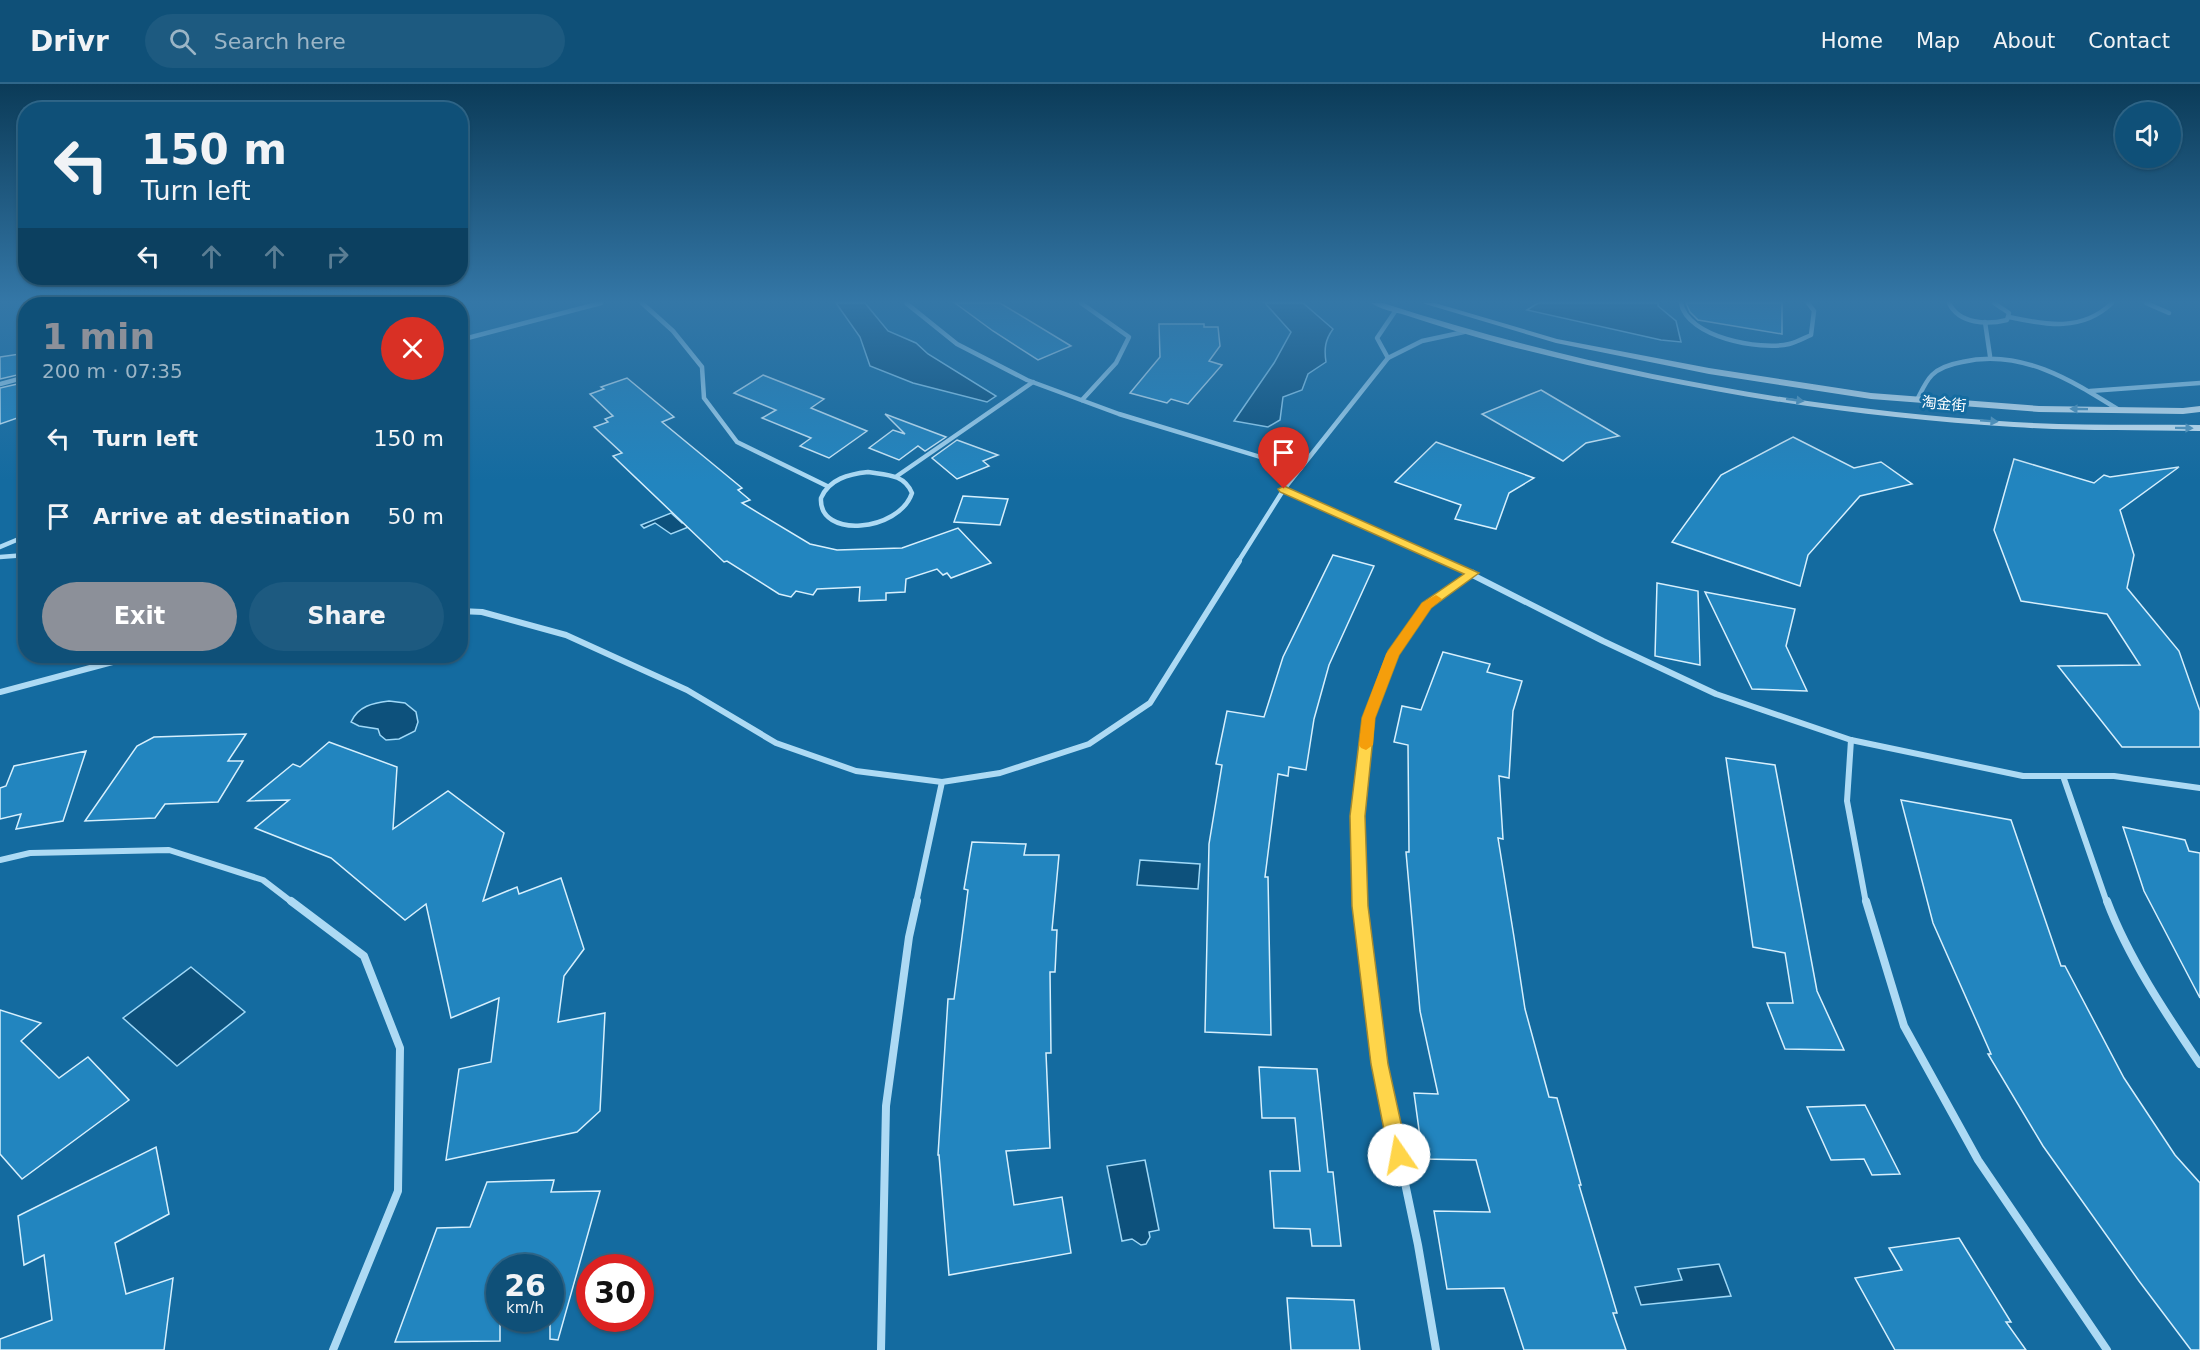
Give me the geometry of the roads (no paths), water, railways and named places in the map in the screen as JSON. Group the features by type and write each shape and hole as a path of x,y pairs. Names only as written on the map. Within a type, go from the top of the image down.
{"street":[{"path":"698,362 702,367 704,398 737,442 827,486"},
{"path":"993,362 1033,382 1119,414 1300,469"},
{"path":"1082,400 1116,362"},
{"path":"468,611 482,612 566,636 687,690 776,743 856,771 942,782 1000,773 1089,744 1150,703 1284,489 1385,362"},
{"name":"淘金街","path":"1582,362 1717,389 1890,414 2044,426 2200,428"},
{"name":"淘金街","path":"1664,362 1871,396 2039,409 2200,409"},
{"path":"1917,399 1932,374 1960,362"},
{"path":"2020,362 2067,377 2119,410"},
{"path":"0,384 18,379"},
{"path":"897,476 1033,382"},
{"path":"2089,391 2200,383"},
{"path":"883,472 897,476 907,481 912,489 913,497 909,506 889,521 874,525 844,524 831,520 823,513 819,504 821,495 827,486 852,474 883,472"},
{"path":"1284,489 1473,573 1603,642 1716,694 1851,740 2022,776 2114,776 2200,788"},
{"path":"0,547 18,539"},
{"path":"0,557 18,556"},
{"path":"1436,1350 1418,1245 1380,1064 1360,906 1357,816 1369,718 1392,654 1426,605 1473,573"},
{"path":"0,692 109,663"},
{"path":"1851,740 1847,801 1862,888 1904,1026 1978,1160 2107,1350"},
{"path":"2063,776 2086,847 2115,923 2173,1025 2200,1064"},
{"path":"882,1350 886,1106 909,938 942,782"},
{"path":"0,860 30,853 169,850 262,880 364,956 400,1048 398,1191 333,1350"}],"water":[{"path":"869,362 941,362 996,396 987,402 913,383 870,366"},
{"path":"1326,362 1308,374 1302,390 1283,397 1280,420 1268,427 1234,421 1274,363"},
{"path":"671,513 682,523 686,522 691,526 671,534 655,523 644,528 641,525"},
{"path":"389,701 405,703 416,712 418,722 415,731 399,739 386,740 380,735 378,729 359,726 351,722 362,709 372,704"},
{"path":"1140,860 1200,864 1198,889 1137,885"},
{"path":"191,967 245,1012 177,1066 123,1018"},
{"path":"1145,1160 1159,1230 1149,1232 1150,1237 1146,1244 1141,1245 1132,1239 1122,1241 1107,1166"},
{"path":"1719,1264 1731,1296 1641,1305 1635,1287 1682,1280 1678,1269"}]}
